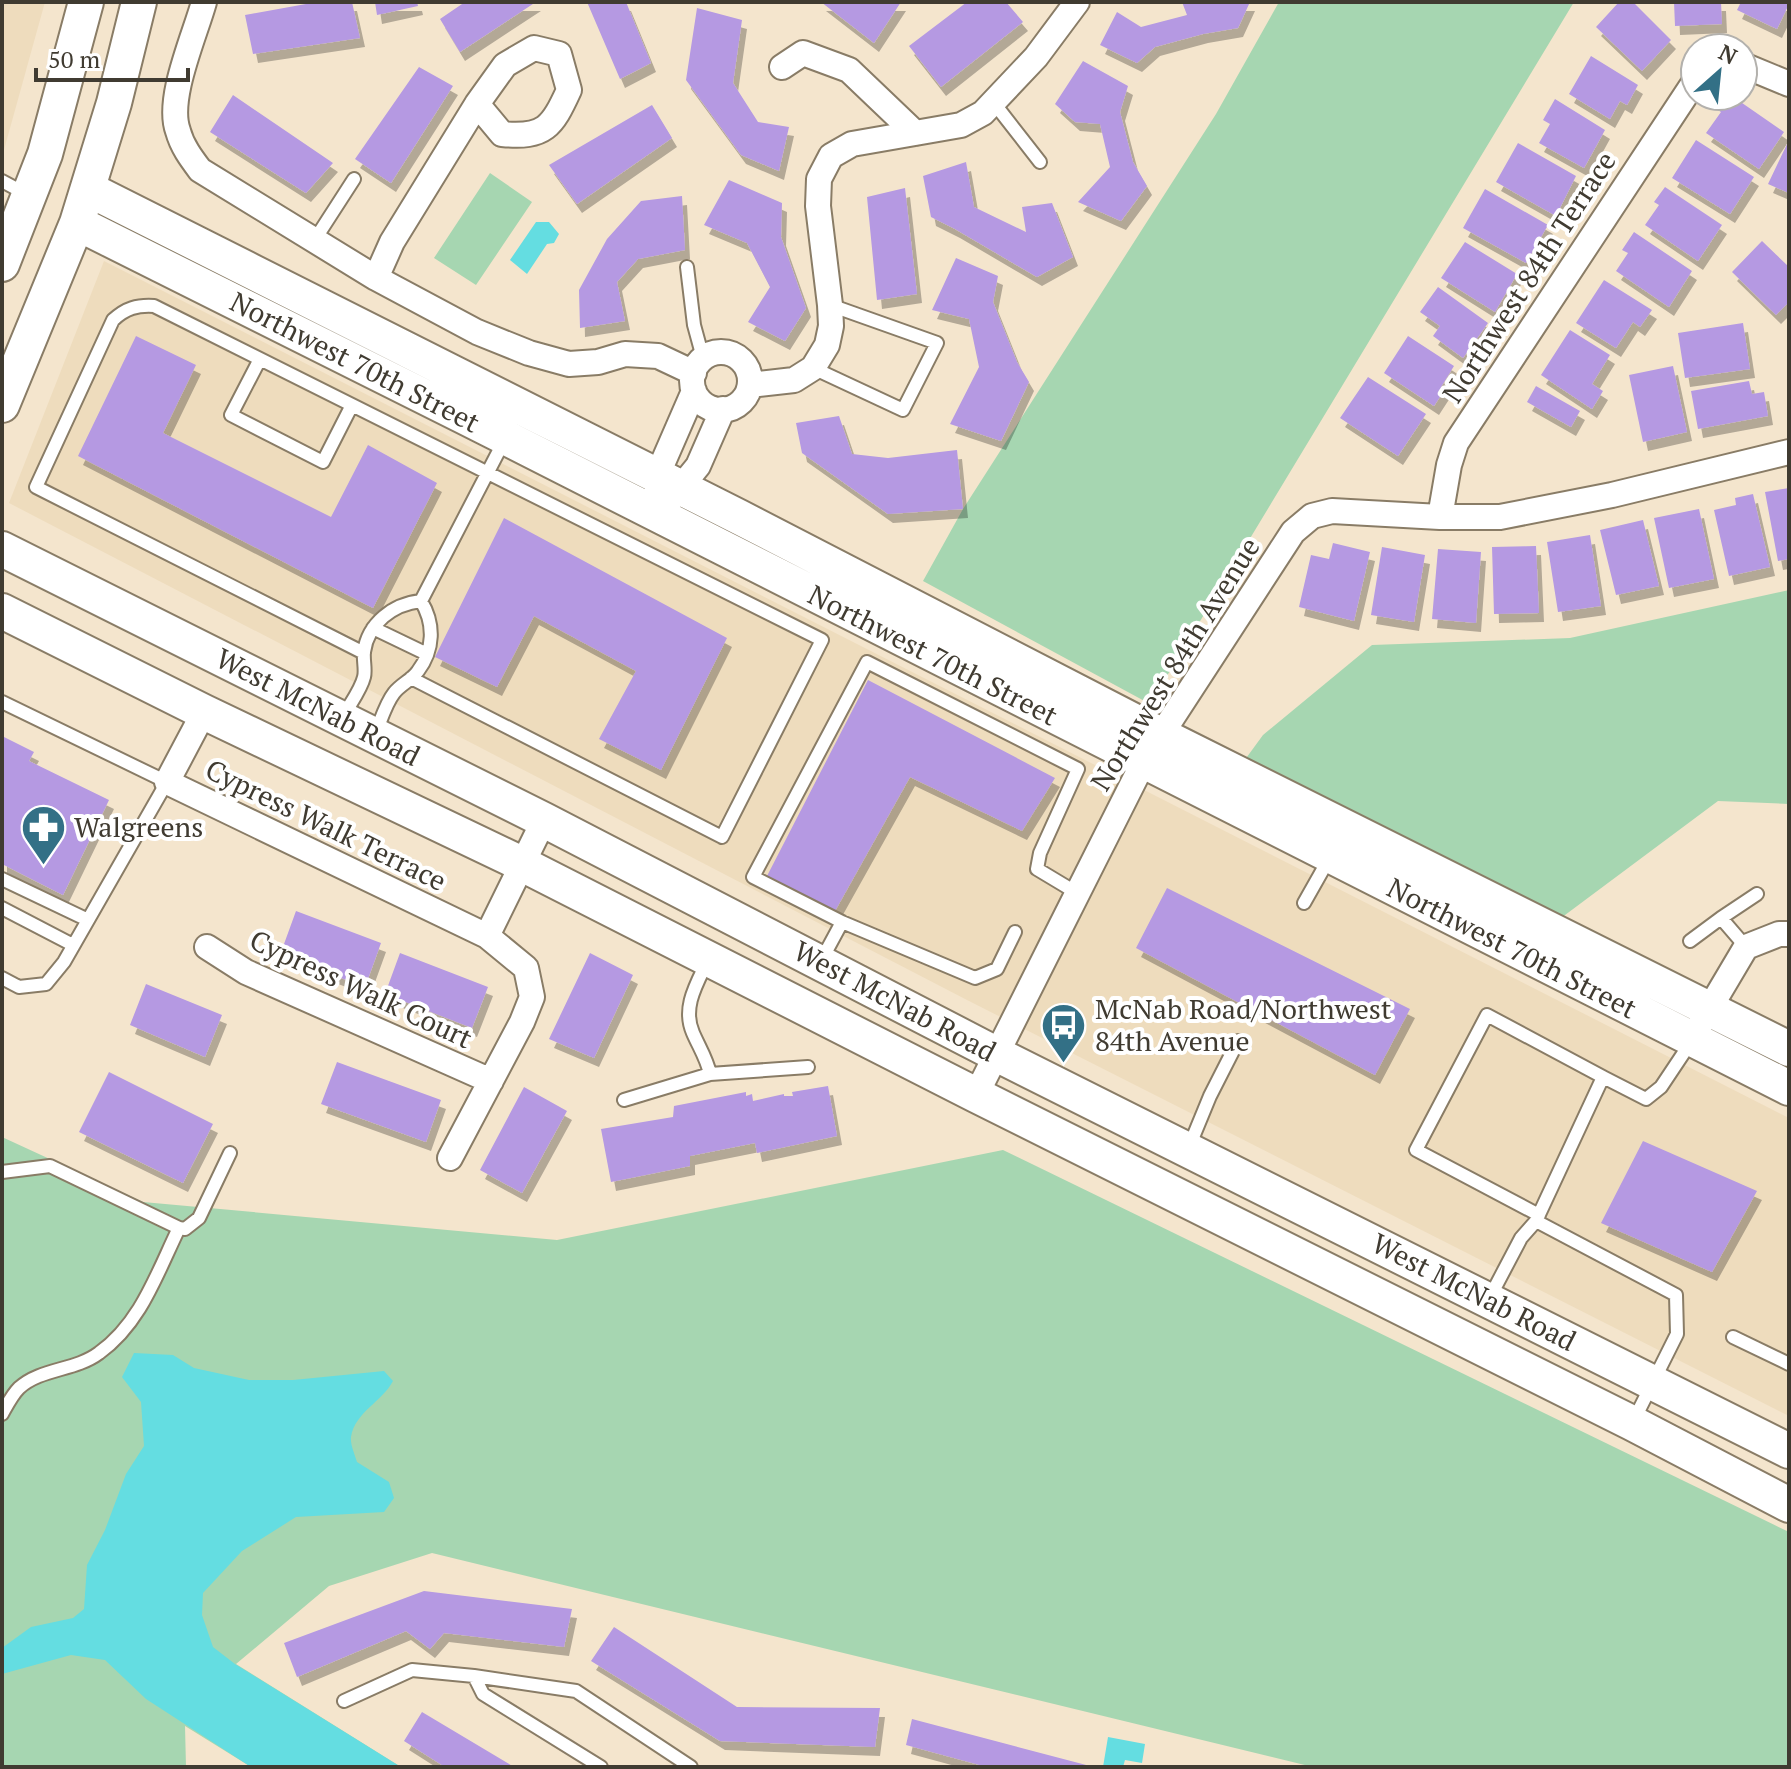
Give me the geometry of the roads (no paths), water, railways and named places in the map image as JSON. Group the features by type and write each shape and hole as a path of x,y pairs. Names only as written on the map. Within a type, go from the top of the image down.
{"main road":[{"path":"2,264 16,188 45,154 86,2"},
{"path":"2,405 77,223 114,103 139,2"},
{"name":"Northwest 70th Street","path":"88,189 862,581 1153,748 1330,856 1789,1088"},
{"name":"Northwest 70th Street","path":"77,223 846,611 1153,748 1789,1049"},
{"path":"229,299 243,267"},
{"path":"349,359 365,328"},
{"name":"West McNab Road","path":"2,549 544,820 996,1054 1789,1451"},
{"path":"846,611 862,581"},
{"name":"West McNab Road","path":"2,611 204,712 522,864 1789,1505"}],"street":[{"path":"204,2 174,108 177,129 186,150 200,170 376,278 477,332 529,353 569,364 598,362 625,354 658,356 697,374 706,405 723,409 740,402 750,385 746,366 740,359 721,352 697,374 669,482 657,514"},
{"path":"750,385 794,380 813,368 827,345 831,326 830,305 818,206 819,179 831,156 852,144 961,125 983,113 1036,57 1077,2"},
{"path":"782,67 803,53 849,70 915,133"},
{"path":"1759,72 1789,84"},
{"path":"376,278 392,242 477,104"},
{"name":"Northwest 84th Terrace","path":"1440,517 1456,443 1679,105"},
{"path":"669,482 698,466 723,409"},
{"name":"Northwest 84th Avenue","path":"976,1095 1153,748 1293,532 1312,516 1332,511 1440,517 1514,514 1612,495 1789,452"},
{"name":"Cypress Walk Terrace","path":"204,712 167,782 487,936 526,968 532,997 450,1158"},
{"path":"487,936 544,820"},
{"path":"1692,1039 1746,947 1779,934 1789,934"},
{"name":"Cypress Walk Court","path":"207,947 246,972 491,1081"}],"lane":[{"path":"994,103 1040,162"},
{"path":"314,241 354,179"},
{"path":"687,267 697,374"},
{"path":"813,368 903,410 937,343 830,305"},
{"path":"364,653 36,487 113,320 128,308 154,306 822,640 722,837 411,678"},
{"path":"260,359 231,415 323,462 352,405"},
{"path":"421,601 505,437"},
{"path":"342,719 364,677 364,653 373,628 388,612 403,603 421,601"},
{"path":"374,735 393,693 417,673 427,654 433,636 421,601"},
{"path":"373,628 427,654"},
{"path":"1015,932 997,969 975,978 842,922 753,877 867,662 1078,769 1040,853 1037,869 1077,893"},
{"path":"2,702 167,782 88,920 46,984 19,987 2,978"},
{"path":"1304,903 1330,856"},
{"path":"2,879 88,920"},
{"path":"1690,941 1757,894"},
{"path":"2,908 73,945"},
{"path":"1721,918 1746,947"},
{"path":"821,961 842,922"},
{"path":"708,959 689,1001 688,1014 691,1031 710,1074"},
{"path":"1632,1423 1677,1334 1676,1295 1416,1150 1487,1015 1646,1099 1661,1087 1692,1039"},
{"path":"1188,1148 1238,1041"},
{"path":"624,1100 710,1074 808,1067"},
{"path":"1489,1299 1521,1238 1537,1218 1603,1077"},
{"path":"2,1172 50,1166 185,1229 199,1218 230,1153"},
{"path":"2,1414 17,1390 28,1381 91,1358 136,1317 179,1228"},
{"path":"1733,1337 1789,1364"},
{"path":"344,1701 412,1670 576,1691 691,1767"},
{"path":"474,1676 483,1694 601,1767"}],"water":[{"path":"536,222 549,222 559,234 554,243 547,244 527,274 510,260"},
{"path":"134,1353 173,1355 194,1368 249,1380 293,1380 384,1371 393,1381 363,1414 351,1437 357,1462 389,1482 394,1498 384,1512 296,1517 242,1551 203,1593 202,1615 213,1647 235,1664 401,1767 251,1767 146,1699 105,1660 71,1655 2,1674 2,1648 31,1627 73,1618 84,1609 87,1565 105,1530 126,1474 144,1446 141,1402 122,1377"},
{"path":"1108,1737 1145,1744 1142,1763 1125,1760 1123,1767 1103,1767"}],"place":[{"name":"Walgreens","path":"43,866"},
{"name":"McNab Road/Northwest 84th Avenue","path":"1064,1064"}]}
